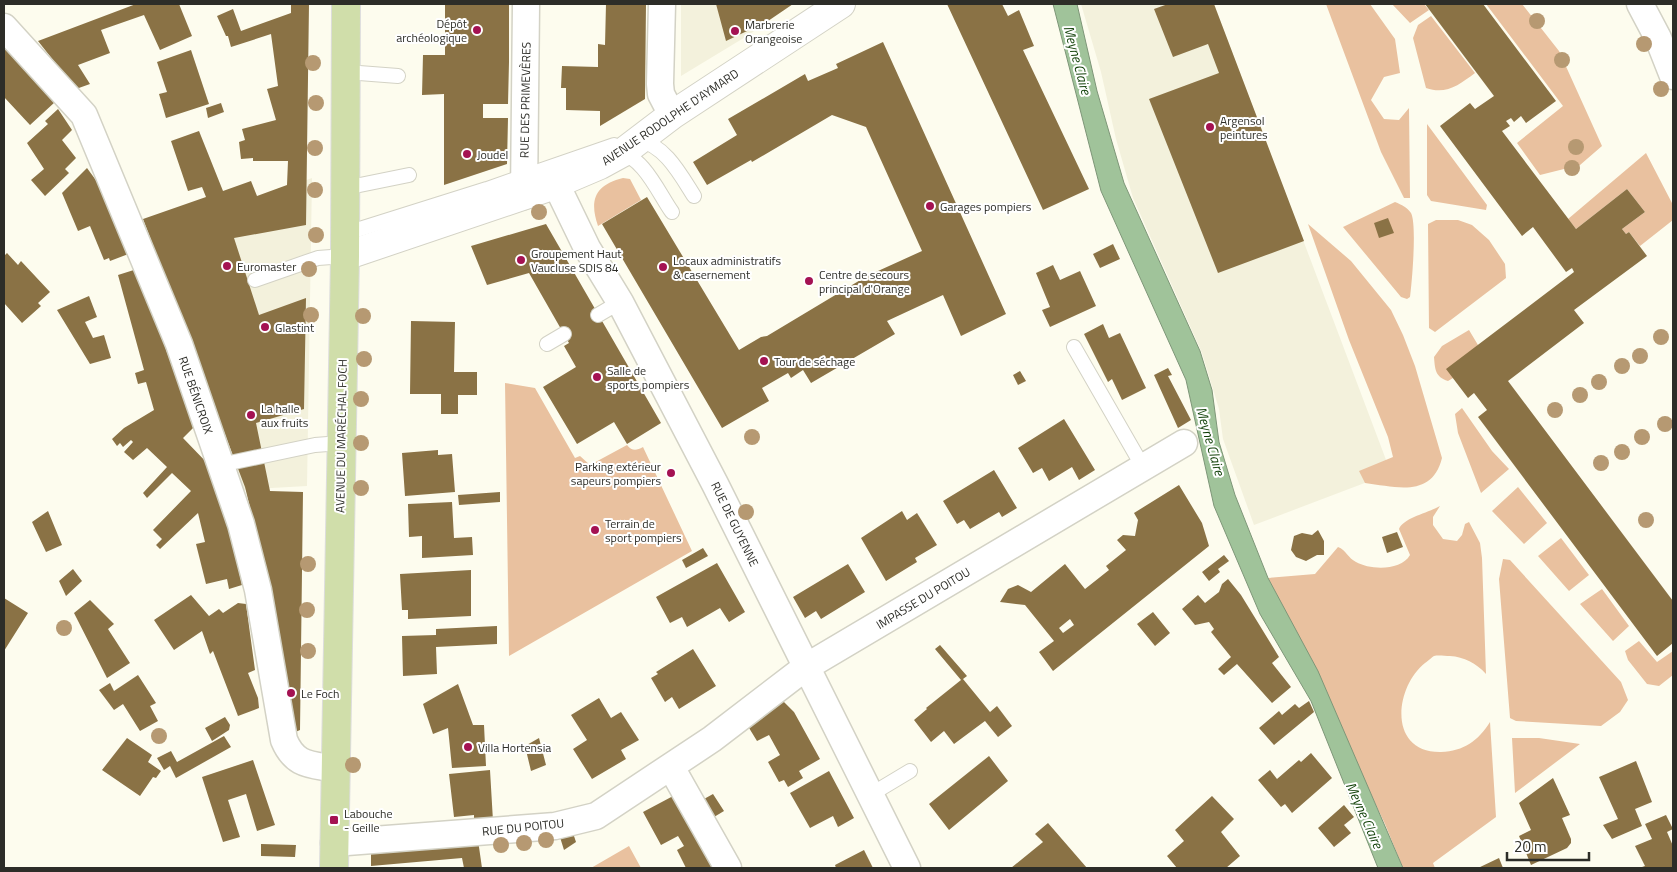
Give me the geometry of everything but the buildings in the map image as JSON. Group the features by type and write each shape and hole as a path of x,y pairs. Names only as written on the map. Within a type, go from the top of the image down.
{"main road":[{"name":"AVENUE DU MARÉCHAL FOCH","path":"334,856 345,188 346,4"}],"street":[{"name":"RUE DES PRIMEVÈRES","path":"524,186 526,4"},
{"path":"662,4 660,84 661,94 672,115"},
{"name":"AVENUE RODOLPHE D'AYMARD","path":"344,245 524,186 556,184 672,115 842,4"},
{"path":"1640,4 1658,38 1673,76"},
{"name":"RUE BÉNICROIX","path":"4,27 84,115 179,344 241,524 258,590 284,740 289,751 302,763 335,769"},
{"name":"RUE DE GUYENNE","path":"556,184 587,248 609,308 715,484 907,868"},
{"name":"IMPASSE DU POITOU","path":"671,767 806,667 1184,443"},
{"path":"671,767 728,868"},
{"name":"RUE DU POITOU","path":"334,856 555,826 596,816 671,767"}],"lane":[{"path":"346,72 398,76"},
{"path":"619,148 642,168 672,212"},
{"path":"524,186 619,148 665,155 674,164 694,196"},
{"path":"345,188 409,175"},
{"path":"255,280 318,258 344,245"},
{"path":"547,344 564,334"},
{"path":"1074,347 1143,467"},
{"path":"220,465 315,445 341,443"},
{"path":"870,795 910,771"}],"shaded area":[{"path":"681,4 793,4 747,36 681,76"},
{"name":"Argensol peintures","path":"1081,4 1214,4 1391,473 1254,525 1223,439 1219,409 1202,353 1133,198 1116,139 1101,72"},
{"path":"1326,4 1370,4 1395,39 1400,73 1384,77 1371,100 1384,119 1399,120 1409,108 1410,198 1404,198 1381,152"},
{"path":"1392,4 1424,4 1429,10 1410,23"},
{"path":"1486,4 1522,4 1559,51 1602,146 1580,165 1540,175 1517,143 1563,106"},
{"path":"1431,16 1475,73 1452,88 1433,90 1426,88 1413,38 1418,25"},
{"path":"1427,124 1487,205 1486,210 1431,201 1427,195"},
{"path":"1646,153 1673,205 1673,220 1640,246 1629,232 1626,234 1622,229 1645,212 1627,189 1576,229 1568,219"},
{"path":"312,178 307,486 238,490 144,238"},
{"path":"623,178 630,179 641,200 598,226 594,209 600,189"},
{"path":"1395,202 1408,209 1413,219 1413,267 1410,297 1407,299 1401,297 1343,227"},
{"path":"1436,220 1458,220 1472,225 1489,240 1505,264 1506,278 1435,332 1429,328 1428,224"},
{"path":"1308,224 1351,261 1391,310 1403,335 1415,366 1442,458 1437,471 1422,485 1401,487 1365,483 1359,471 1393,457 1388,437 1349,340"},
{"path":"1469,330 1478,345 1453,378 1448,381 1440,377 1436,372 1434,357 1442,346"},
{"name":"Terrain de sport pompiers","path":"505,383 535,388 575,458 580,456 590,465 627,445 634,450 643,447 692,551 509,656"},
{"path":"1462,408 1492,451 1509,469 1481,493 1458,433 1455,414"},
{"path":"1518,487 1547,523 1524,544 1492,511"},
{"path":"1440,506 1433,517 1433,525 1443,539 1457,541 1462,535 1465,524 1469,522 1480,543 1486,674 1465,659 1450,656 1434,656 1415,674 1407,688 1402,702 1404,731 1412,742 1424,749 1441,752 1457,750 1470,744 1481,735 1490,722 1496,817 1433,863 1435,868 1403,868 1385,824 1268,578 1315,574 1338,547 1353,560 1369,567 1385,568 1400,564 1410,555 1399,529 1401,525"},
{"path":"1561,538 1589,575 1569,591 1538,556"},
{"path":"1503,559 1510,560 1621,682 1628,700 1620,712 1601,726 1516,721 1510,718 1499,579"},
{"path":"1602,589 1629,626 1613,641 1580,604"},
{"path":"1639,641 1657,662 1673,651 1673,675 1659,686 1647,684 1628,660 1625,651"},
{"path":"1512,738 1539,738 1580,744 1515,793"},
{"path":"629,846 641,868 591,868"}],"water":[{"name":"Meyne Claire","path":"1053,4 1077,4 1097,91 1124,183 1200,351 1212,390 1219,442 1235,495 1268,578 1318,671 1403,868 1378,868 1311,701 1260,614 1214,506 1186,380 1101,191"}],"place":[{"name":"Dépôt archéologique","path":"477,30"},
{"name":"Marbrerie Orangeoise","path":"735,31"},
{"name":"Argensol peintures","path":"1210,127"},
{"name":"Joudel","path":"467,154"},
{"name":"Garages pompiers","path":"930,206"},
{"name":"Groupement Haut Vaucluse SDIS 84","path":"521,260"},
{"name":"Euromaster","path":"227,266"},
{"name":"Locaux administratifs & casernement","path":"663,267"},
{"name":"Centre de secours principal d'Orange","path":"809,281"},
{"name":"Glastint","path":"265,327"},
{"name":"Tour de séchage","path":"764,361"},
{"name":"Salle de sports pompiers","path":"597,377"},
{"name":"La halle aux fruits","path":"251,415"},
{"name":"Parking extérieur sapeurs pompiers","path":"671,473"},
{"name":"Terrain de sport pompiers","path":"595,530"},
{"name":"Le Foch","path":"291,693"},
{"name":"Villa Hortensia","path":"468,747"},
{"name":"Labouche - Geille","path":"334,820"}]}
